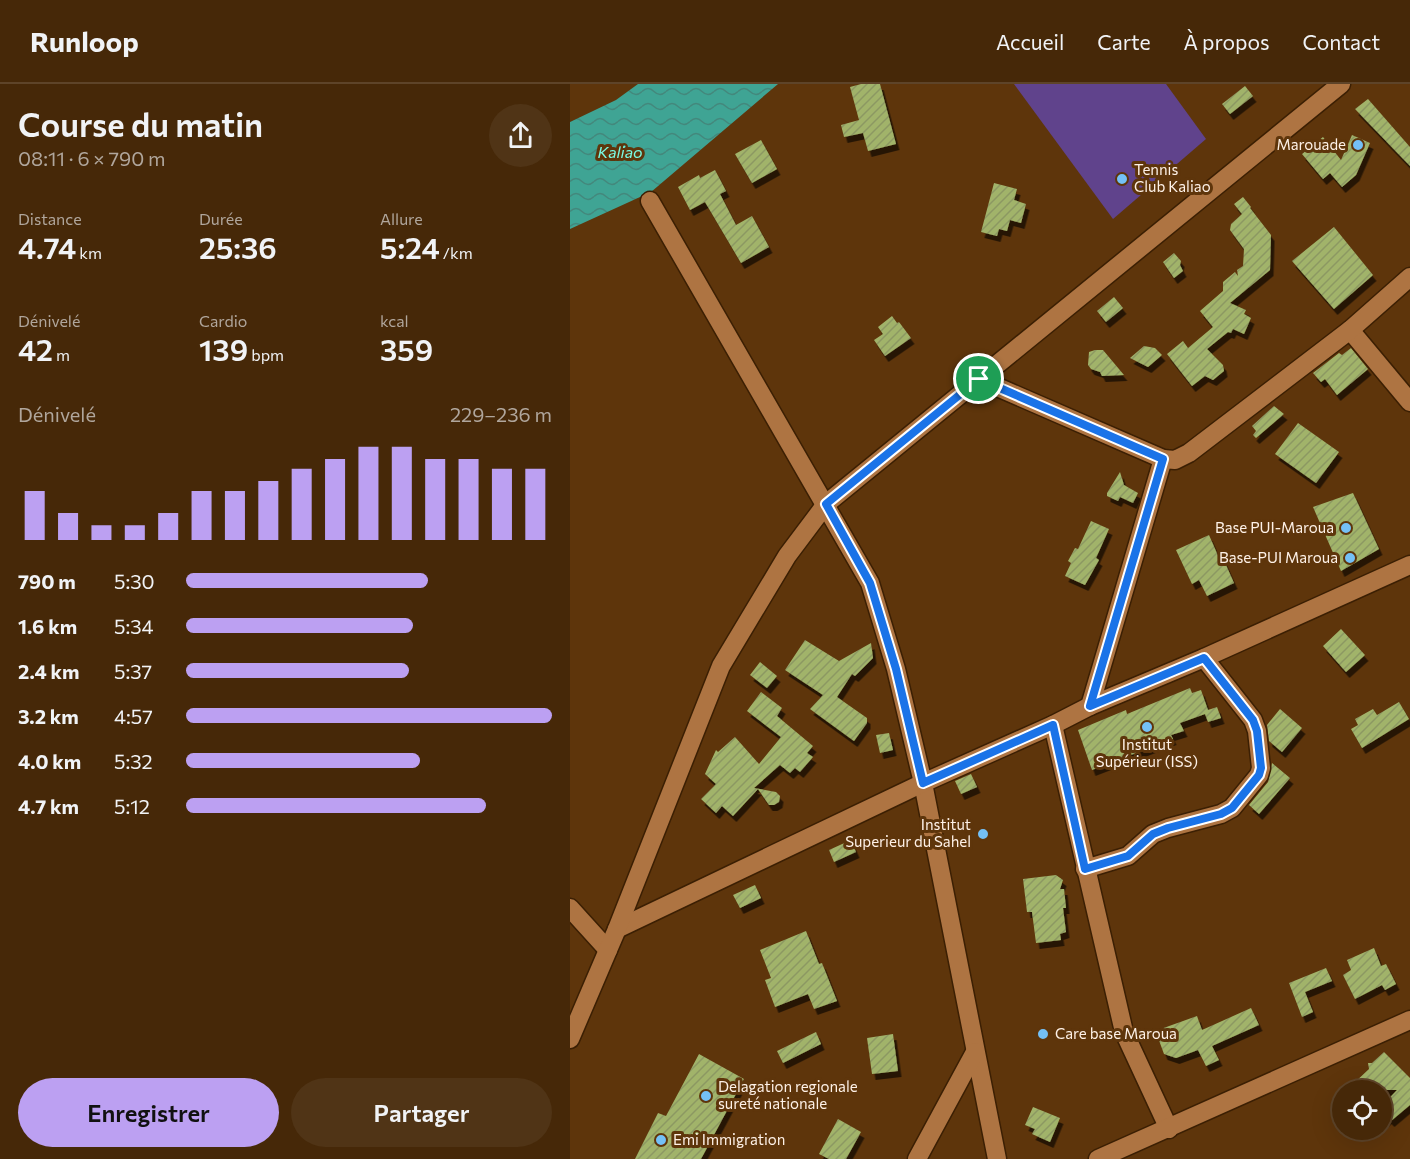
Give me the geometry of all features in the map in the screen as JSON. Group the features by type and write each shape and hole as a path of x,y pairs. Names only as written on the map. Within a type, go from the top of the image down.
{"street":[{"path":"570,1039 617,929 721,666 787,556 826,504 1341,84"},
{"path":"650,201 870,583 896,669 923,783 997,1159"},
{"path":"979,379 1163,459 1175,460 1189,453 1350,330 1410,277"},
{"path":"1350,330 1410,402"},
{"path":"1090,706 1163,459"},
{"path":"617,929 1090,706 1204,658 1410,565"},
{"path":"1085,869 1128,856 1153,834 1221,814 1238,802 1259,775 1261,760 1253,720 1204,658"},
{"path":"1053,725 1124,1032 1169,1129"},
{"path":"570,908 608,950"},
{"path":"1098,1159 1410,1020"},
{"path":"917,1159 975,1052"}],"shaded area":[{"name":"Tennis Club Kaliao","path":"1014,84 1166,84 1206,139 1113,219"}],"water":[{"name":"Kaliao","path":"638,84 778,84 651,192 570,229 570,122 616,100"}],"building":[{"path":"861,84 880,84 896,144 868,151 863,133 844,137 841,125 859,120 850,87"},
{"path":"1245,86 1253,96 1230,114 1222,104"},
{"path":"1368,99 1410,147 1410,166 1355,109"},
{"path":"1352,135 1370,143 1356,175 1342,187 1330,173 1323,179 1302,154 1323,137 1341,160"},
{"path":"761,140 777,169 752,183 735,154"},
{"path":"715,170 726,191 720,194 736,225 752,216 769,247 741,263 705,202 690,210 678,187 699,175 700,178"},
{"path":"994,183 1017,189 1014,200 1026,204 1021,223 1010,220 1007,231 999,229 997,236 981,232"},
{"path":"1243,197 1271,235 1270,270 1230,303 1246,310 1244,314 1251,318 1244,334 1233,329 1231,333 1228,332 1207,349 1223,365 1224,371 1213,380 1205,376 1192,386 1167,354 1183,341 1188,348 1213,327 1200,311 1223,291 1223,282 1235,272 1238,276 1237,270 1243,266 1244,249 1230,230 1231,224 1242,214 1234,204"},
{"path":"1334,227 1373,275 1334,309 1292,261"},
{"path":"1174,253 1181,261 1183,271 1174,278 1163,262"},
{"path":"1114,297 1123,308 1106,322 1097,311"},
{"path":"892,316 911,338 885,356 874,340 883,334 878,327"},
{"path":"1144,346 1155,348 1162,355 1148,367 1130,358"},
{"path":"1351,348 1368,369 1337,395 1325,379 1321,382 1313,373 1339,353 1342,355"},
{"path":"1103,350 1124,375 1102,376 1100,372 1091,369 1088,365 1089,352"},
{"path":"1274,406 1284,414 1256,438 1253,435 1256,431 1252,426"},
{"path":"1298,423 1339,452 1316,483 1275,454"},
{"path":"1120,472 1124,485 1138,493 1133,503 1120,497 1118,501 1107,496"},
{"name":"Base PUI-Maroua","path":"1353,493 1379,549 1341,571 1313,507"},
{"path":"1091,521 1109,529 1096,558 1099,560 1085,585 1065,576 1071,563 1068,561 1075,548 1078,549"},
{"path":"1209,535 1219,558 1222,556 1234,583 1207,596 1199,580 1192,584 1176,550"},
{"path":"1341,629 1365,655 1346,672 1323,646"},
{"path":"805,640 839,661 871,643 873,658 855,676 852,674 837,697 867,718 867,723 854,741 810,709 823,695 785,670"},
{"path":"760,662 777,676 767,688 750,675"},
{"name":"Institut Supérieur (ISS)","path":"1190,688 1192,693 1201,690 1208,710 1217,707 1221,718 1208,722 1205,714 1180,723 1184,731 1171,735 1173,739 1092,770 1078,730 1126,710 1127,714"},
{"path":"761,692 782,708 777,716 813,746 807,753 813,757 800,772 795,768 790,773 780,765 754,788 776,792 780,796 779,802 774,805 769,805 758,789 733,816 722,806 716,813 701,799 716,784 705,774 716,750 718,752 735,737 759,764 781,737 747,711"},
{"path":"1399,702 1409,719 1362,748 1351,729 1358,725 1355,719 1373,709 1377,715"},
{"path":"1280,709 1302,728 1282,752 1269,741 1267,725"},
{"path":"889,733 893,750 880,753 876,735"},
{"path":"1272,763 1290,778 1259,814 1249,805 1268,782"},
{"path":"971,774 977,787 961,794 955,781"},
{"path":"851,840 856,852 834,862 829,850"},
{"path":"1056,875 1063,880 1060,889 1064,889 1066,908 1063,908 1066,932 1060,934 1061,940 1036,943 1032,912 1027,912 1023,879"},
{"path":"755,885 761,898 740,908 733,895"},
{"path":"806,931 837,1001 814,1009 808,994 775,1007 765,980 771,978 760,950"},
{"path":"1374,948 1381,966 1386,964 1396,984 1385,990 1382,985 1355,999 1343,975 1351,970 1347,960"},
{"path":"1326,968 1332,981 1305,992 1313,1012 1302,1017 1289,983"},
{"path":"1251,1008 1259,1025 1212,1046 1219,1060 1206,1066 1198,1050 1176,1058 1164,1054 1157,1035 1158,1030 1197,1016 1202,1030"},
{"path":"816,1032 821,1044 783,1063 777,1051"},
{"path":"893,1034 898,1071 872,1074 867,1038"},
{"path":"1384,1052 1410,1078 1410,1105 1392,1120 1392,1095 1397,1090 1392,1090 1392,1080 1357,1080 1369,1069 1368,1063 1372,1063"},
{"name":"Delagation regionale sureté nationale","path":"699,1054 744,1079 701,1159 635,1159 658,1113 666,1116"},
{"path":"1033,1107 1060,1118 1050,1142 1032,1134 1035,1129 1025,1125"},
{"path":"838,1119 861,1132 846,1159 829,1159 819,1154"}],"place":[{"name":"Marouade","path":"1358,145"},
{"name":"Tennis Club Kaliao","path":"1122,179"},
{"name":"Base PUI-Maroua","path":"1346,528"},
{"name":"Base-PUI Maroua","path":"1350,558"},
{"name":"Institut Supérieur (ISS)","path":"1147,727"},
{"name":"Institut Superieur du Sahel","path":"983,834"},
{"name":"Care base Maroua","path":"1043,1034"},
{"name":"Delagation regionale sureté nationale","path":"706,1096"},
{"name":"Emi Immigration","path":"661,1140"}],"route":[{"path":"979,379 1163,459 1090,706 1204,658 1253,720 1257,731 1261,760 1259,775 1232,808 1221,814 1153,834 1128,856 1117,861 1085,869 1053,725 923,783 896,669 870,583 826,504 979,379"}]}
